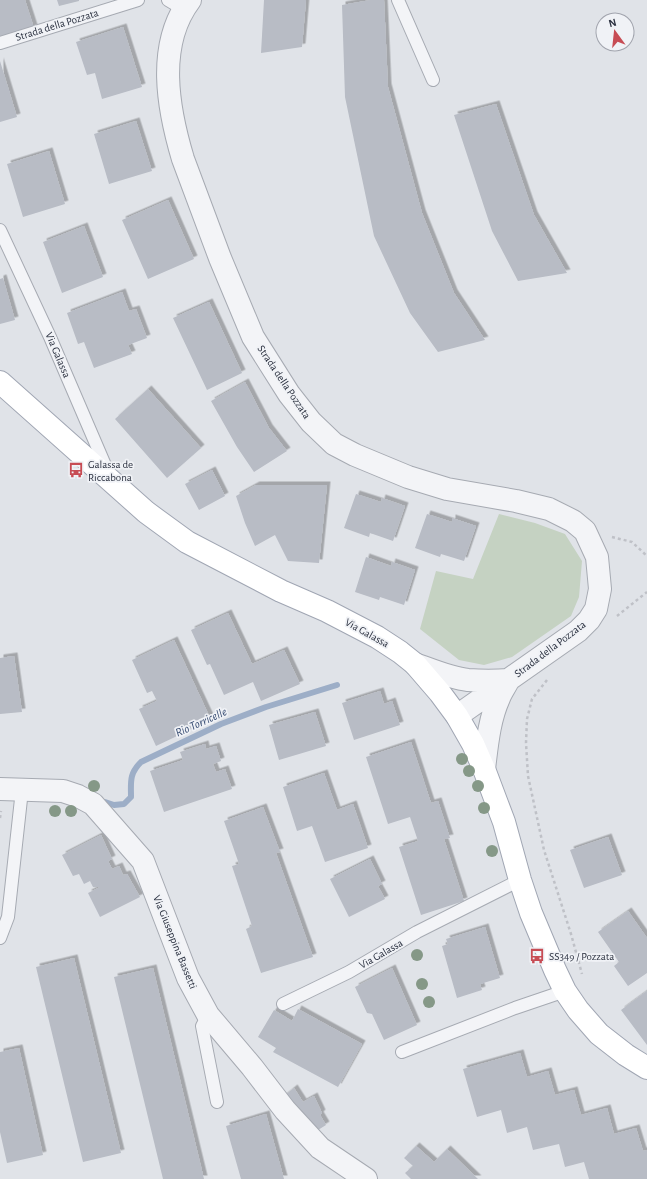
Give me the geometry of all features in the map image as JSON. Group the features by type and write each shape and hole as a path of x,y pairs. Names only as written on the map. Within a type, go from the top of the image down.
{"main road":[{"name":"Via Galassa","path":"0,382 146,512 187,542 281,591 327,611 377,637 415,664 440,693 457,716 473,744 504,822 520,880 534,920 565,990 578,1010 599,1034 626,1055 647,1068"}],"street":[{"name":"Strada della Pozzata","path":"180,3 168,55 168,88 181,154 220,258 253,337 289,394 310,422 334,444 355,456 408,477 447,488 549,509 573,521 585,531 597,557 600,589 596,609 589,620 578,631 457,716"},
{"name":"Strada della Pozzata","path":"415,664 467,680 509,680"},
{"name":"Strada della Pozzata","path":"484,770 489,735 495,709 509,680"},
{"name":"Via Giuseppina Bassetti","path":"0,789 63,791 94,804 143,861 188,978 208,1014 285,1110 320,1148 366,1179"}],"lane":[{"name":"Strada della Pozzata","path":"0,43 138,0"},
{"path":"398,0 433,80"},
{"name":"Via Galassa","path":"0,230 50,337 111,481"},
{"path":"0,938 8,917 22,790"},
{"name":"Via Galassa","path":"283,1004 349,972 418,932 520,880"},
{"path":"402,1052 565,990"},
{"path":"208,1014 202,1026 217,1102"}],"path":[{"path":"585,531 632,542 647,556"},
{"path":"548,680 532,699 527,719 526,743 528,776 544,850 584,980"}],"green space":[{"path":"499,514 535,523 565,534 582,561 579,597 571,616 512,657 484,665 459,660 420,629 436,571 473,579"}],"building":[{"path":"0,0 25,0 34,28 0,38"},
{"path":"57,0 79,0 79,1 59,6"},
{"path":"264,0 306,0 302,47 261,53"},
{"path":"371,0 384,0 388,87 422,213 454,293 485,340 438,352 410,313 374,236 345,97 342,5"},
{"path":"123,27 142,87 102,99 95,73 87,75 76,42"},
{"path":"0,61 17,117 0,122"},
{"path":"496,104 534,215 567,273 518,281 492,231 454,115"},
{"path":"136,121 152,171 109,184 94,134"},
{"path":"49,151 65,204 23,217 7,164"},
{"path":"168,200 194,259 148,279 122,220"},
{"path":"84,226 103,277 62,293 43,242"},
{"path":"3,278 15,320 0,324 0,279"},
{"path":"122,292 129,311 136,309 147,338 128,345 132,354 94,368 84,342 78,344 67,313"},
{"path":"209,302 242,373 207,390 173,318"},
{"path":"245,382 269,428 287,451 254,472 237,447 211,401"},
{"path":"148,389 201,448 167,478 115,419"},
{"path":"212,470 225,496 199,510 185,484"},
{"path":"256,485 327,485 319,563 288,561 275,535 255,546 236,496"},
{"path":"356,494 381,502 382,498 405,506 393,541 370,533 369,537 344,528"},
{"path":"427,514 452,522 452,518 476,526 464,561 441,554 440,557 415,548"},
{"path":"366,557 391,566 392,562 415,570 404,605 380,597 379,600 355,592"},
{"path":"228,613 252,664 284,650 300,684 261,701 253,682 224,695 210,664 207,665 191,630"},
{"path":"174,640 211,720 156,746 139,709 157,701 152,691 147,693 132,660"},
{"path":"14,656 22,712 0,714 0,658"},
{"path":"380,691 384,704 392,701 400,725 354,740 342,703"},
{"path":"315,712 326,746 279,760 269,725"},
{"path":"411,742 431,803 438,801 450,838 444,839 464,901 421,915 399,847 418,841 410,817 388,824 366,757"},
{"path":"205,744 206,749 216,746 221,761 213,764 216,772 225,769 232,789 164,812 150,771 183,760 180,752"},
{"path":"324,773 337,810 353,804 368,848 325,862 312,826 297,831 283,787"},
{"path":"263,807 280,852 276,853 313,957 261,973 246,929 252,926 232,866 239,864 224,821"},
{"path":"101,835 112,859 108,861 112,869 119,866 123,875 127,874 140,897 100,917 88,893 100,887 93,887 90,881 84,884 79,874 73,876 62,855"},
{"path":"608,837 622,875 584,888 570,850"},
{"path":"370,859 382,884 378,886 385,899 349,917 330,879"},
{"path":"628,911 647,938 647,973 628,986 614,966 619,962 598,932"},
{"path":"485,927 500,978 480,984 482,990 457,998 442,946 448,944 446,939"},
{"path":"74,958 121,1153 83,1162 36,967"},
{"path":"153,968 204,1179 163,1179 114,977"},
{"path":"392,968 417,1025 384,1040 372,1014 367,1013 355,987"},
{"path":"647,991 647,1045 621,1010"},
{"path":"298,1009 362,1044 338,1087 273,1052 276,1048 258,1037 274,1010 292,1021"},
{"path":"19,1048 43,1155 7,1163 0,1132 0,1052"},
{"path":"520,1053 527,1077 548,1071 555,1095 574,1090 581,1115 607,1108 614,1134 636,1128 643,1151 647,1150 647,1179 589,1179 584,1162 565,1167 559,1144 533,1150 527,1127 507,1133 501,1110 477,1117 463,1069"},
{"path":"294,1088 303,1102 314,1096 322,1113 320,1115 326,1125 310,1135 283,1097"},
{"path":"266,1114 284,1179 241,1179 226,1126"},
{"path":"416,1146 434,1162 447,1149 478,1179 411,1179 405,1173 413,1166 404,1158"}],"waterway":[{"name":"Rio Torricelle","path":"105,802 114,805 124,804 131,797 131,782 134,770 141,762 221,724 266,707 337,685"}],"place":[{"name":"Galassa de Riccabona","path":"76,470"},
{"name":"SS349 / Pozzata","path":"537,956"}]}
